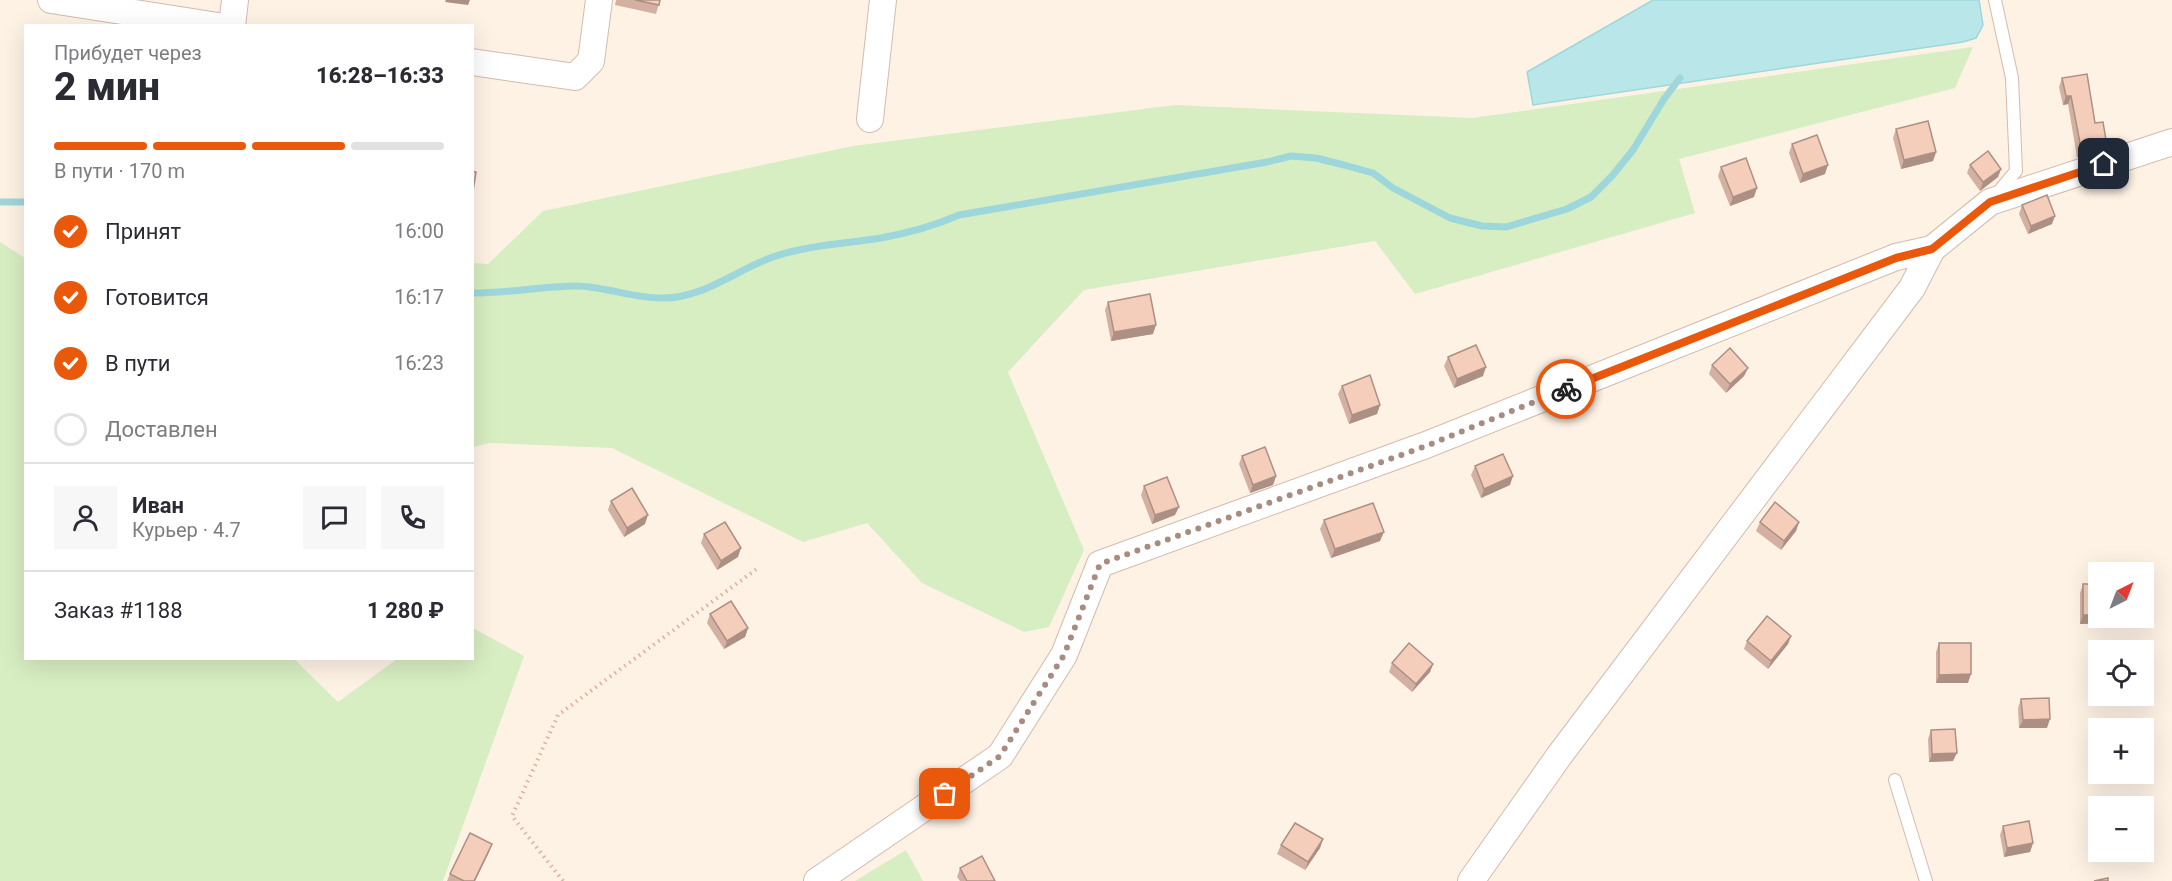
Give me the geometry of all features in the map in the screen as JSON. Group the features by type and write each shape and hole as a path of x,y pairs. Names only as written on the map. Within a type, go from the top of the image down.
{"street":[{"path":"51,0 205,24"},
{"path":"232,24 235,0"},
{"path":"474,62 575,77 591,61 599,0"},
{"path":"870,119 883,0"},
{"path":"1471,881 1559,756 1912,288 1932,249 1990,202 2172,142"},
{"path":"817,881 1000,756 1064,655 1100,564 1426,446 1896,258 1932,249"}],"lane":[{"path":"1990,202 2016,171 2012,78 1995,0"},
{"path":"1895,780 1926,881"}],"path":[{"path":"563,881 512,816 558,715 758,568"}],"green space":[{"path":"1973,47 1955,88 1679,159 1695,213 1415,294 1375,241 1084,290 1008,372 1084,550 1049,627 1024,632 922,583 867,523 803,542 612,448 490,443 474,447 474,263 488,264 543,211 853,146 1175,105 1473,118"},
{"path":"0,242 24,257 24,660 295,660 338,702 396,660 474,660 474,629 524,656 443,881 0,881"},
{"path":"906,850 923,881 855,881"}],"water":[{"path":"1653,0 1979,0 1983,25 1976,38 1963,42 1533,105 1527,72"}],"building":[{"path":"635,0 660,0 659,5"},
{"path":"2087,74 2095,123 2103,122 2106,140 2081,148 2071,96 2066,96 2062,78"},
{"path":"1928,121 1936,152 1904,160 1896,129"},
{"path":"1817,135 1828,165 1803,174 1792,144"},
{"path":"1988,151 2001,169 1983,182 1970,165"},
{"path":"1746,158 1757,188 1733,197 1721,167"},
{"path":"2047,195 2055,216 2031,226 2022,205"},
{"path":"1150,294 1156,325 1114,332 1108,302"},
{"path":"1476,345 1486,367 1457,379 1448,357"},
{"path":"1730,348 1748,368 1730,384 1712,365"},
{"path":"1370,375 1380,405 1352,415 1342,386"},
{"path":"1265,447 1276,476 1253,485 1242,456"},
{"path":"1503,454 1513,476 1484,489 1475,466"},
{"path":"1167,477 1179,507 1155,515 1144,486"},
{"path":"632,488 648,515 627,528 611,501"},
{"path":"1775,502 1799,522 1784,541 1760,522"},
{"path":"1373,503 1384,532 1335,549 1324,520"},
{"path":"725,522 741,548 721,561 704,534"},
{"path":"2083,584 2088,584 2088,615 2083,615"},
{"path":"731,601 748,628 727,641 710,614"},
{"path":"1767,616 1791,636 1771,661 1747,641"},
{"path":"1409,643 1433,664 1416,684 1392,663"},
{"path":"1939,643 1971,643 1971,674 1939,675"},
{"path":"2049,698 2050,719 2023,720 2021,699"},
{"path":"1955,729 1957,753 1932,754 1931,730"},
{"path":"2029,821 2033,843 2007,848 2003,826"},
{"path":"1295,823 1323,839 1308,862 1281,845"},
{"path":"470,833 492,844 474,881 464,881 450,874"},
{"path":"982,856 995,881 967,881 960,868"}],"waterway":[{"path":"474,293 584,286 652,298 678,297 706,288 759,262 799,250 891,236 930,226 959,215 1291,156 1316,158 1373,173 1393,188 1450,218 1482,226 1506,227 1567,209 1591,197 1633,150 1664,99 1680,78"},
{"path":"0,202 24,202"}],"way so far":[{"path":"945,794 1000,756 1064,655 1100,564 1426,446 1566,389"}],"route":[{"path":"1566,389 1896,258 1932,249 1990,202 2104,164"}]}
